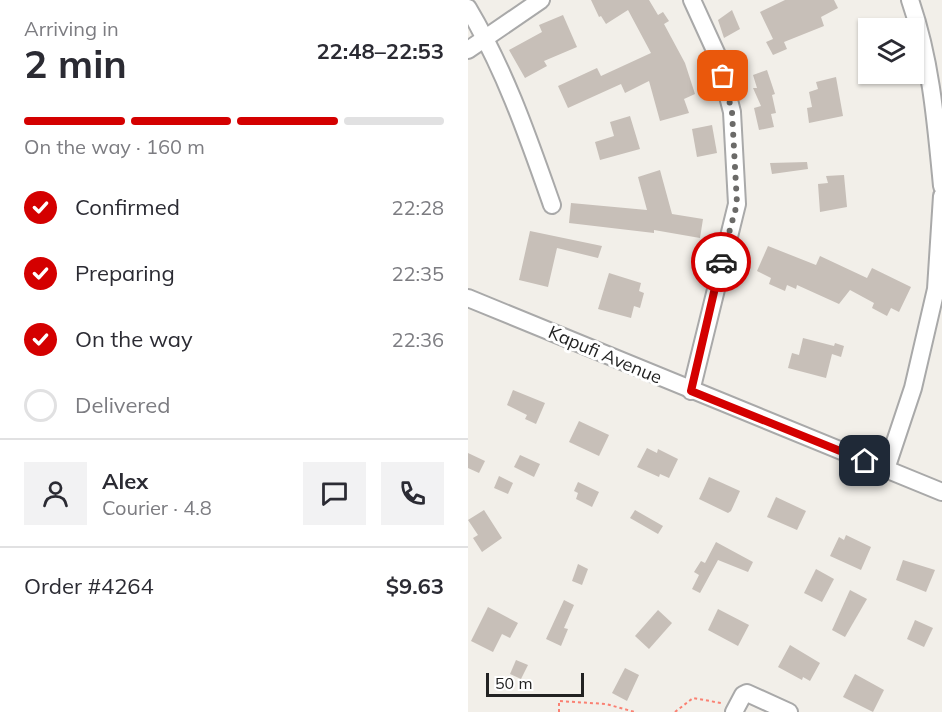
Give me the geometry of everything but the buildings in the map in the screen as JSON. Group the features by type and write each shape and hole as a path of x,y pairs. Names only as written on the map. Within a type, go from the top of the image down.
{"street":[{"path":"468,50 541,0"},
{"path":"691,391 737,204 732,112 718,57 692,0"},
{"path":"910,0 936,84 942,186"},
{"path":"468,8 485,38 520,114 552,205"},
{"path":"886,470 913,388 936,289 942,196"},
{"name":"Kapufi Avenue","path":"468,298 942,492"},
{"path":"734,710 742,695 751,693 789,712"}],"path":[{"path":"675,712 693,698 734,710"},
{"path":"558,712 559,701 606,704 635,712"}],"way so far":[{"path":"721,262 737,204 732,112 723,76"}],"route":[{"path":"721,262 691,391 865,461"}]}
